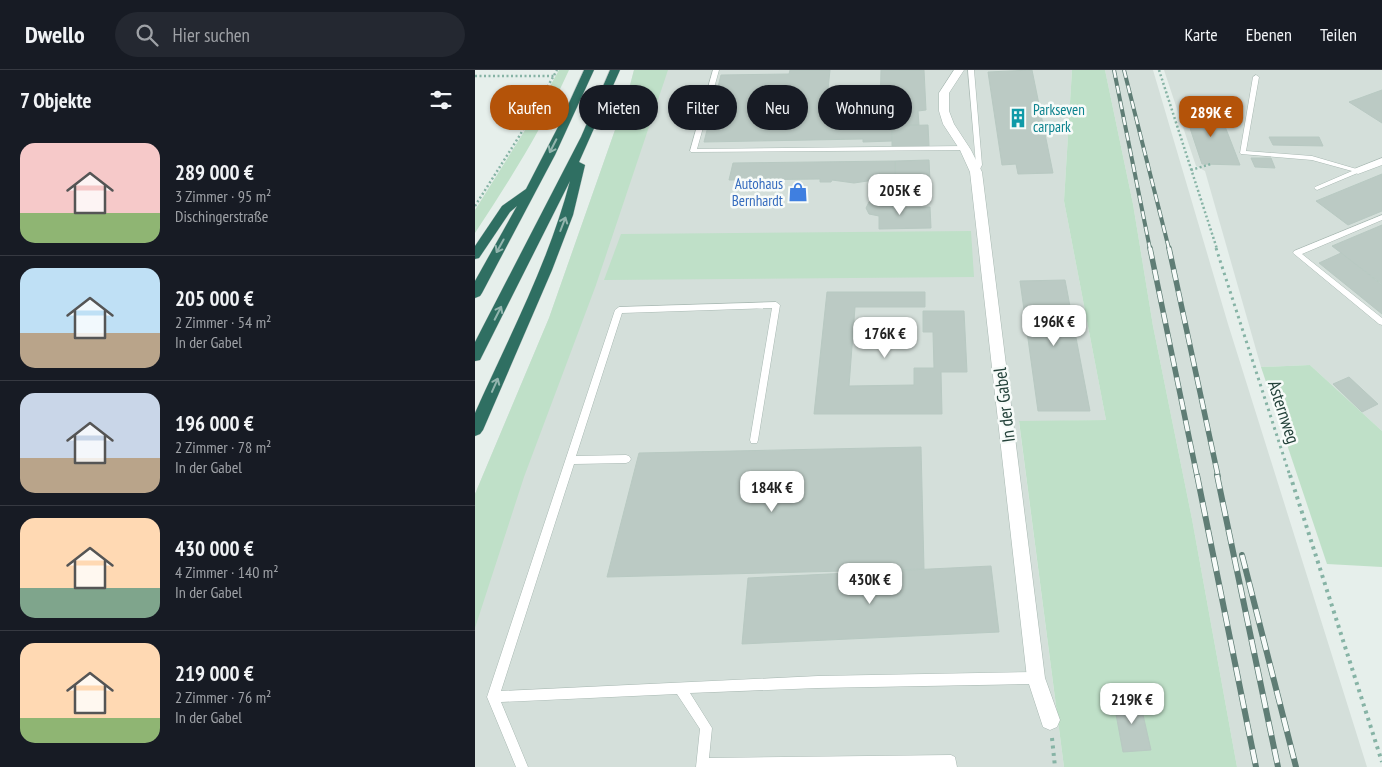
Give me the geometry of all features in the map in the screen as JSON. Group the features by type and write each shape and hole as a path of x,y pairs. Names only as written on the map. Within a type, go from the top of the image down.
{"highway":[{"path":"475,293 532,188 575,103 589,70"},
{"path":"475,356 586,137 615,70"},
{"path":"475,430 553,252 567,215 586,137"},
{"path":"475,255 506,209 532,188"}],"street":[{"name":"In der Gabel","path":"959,70 947,87 943,97 944,112 951,130 965,148 976,172 1036,678 1050,720"},
{"path":"1358,171 1382,161"}],"lane":[{"path":"716,70 693,151 965,148"},
{"path":"971,70 979,165 976,172"},
{"path":"1256,77 1243,153 1312,158 1358,171"},
{"path":"1317,188 1358,171"},
{"path":"1382,217 1297,253 1382,322"},
{"path":"523,767 493,697 619,310 776,305 753,440"},
{"path":"569,460 626,459"},
{"path":"493,697 818,682 1036,678"},
{"path":"680,688 706,728 703,766 951,761 951,767"}],"path":[{"path":"475,206 557,70"},
{"name":"Asternweg","path":"1159,70 1382,762"},
{"path":"475,76 555,76"},
{"path":"1191,170 1211,164"},
{"path":"1050,720 1055,767"}],"shaded area":[{"path":"634,70 1072,70 1064,201 1106,420 1019,422 1064,767 475,767 475,494 549,318 615,130 658,130 658,85 630,85"},
{"path":"1105,70 1153,70 1228,324 1367,767 1237,767 1192,519 1153,326 1133,204"},
{"path":"1164,70 1382,70 1382,431 1310,365 1261,367 1205,171 1196,166"}],"green space":[{"path":"559,70 569,70 562,85 551,85"},
{"path":"634,70 668,70 658,100 658,85 630,85"},
{"path":"1072,70 1105,70 1133,204 1153,326 1192,519 1237,767 1064,767 1019,421 1106,420 1064,201"},
{"path":"525,130 538,130 475,233 475,210"},
{"path":"615,130 648,130 596,285 524,477 475,628 475,494 549,318"},
{"path":"971,231 974,277 604,280 621,234"},
{"path":"1310,365 1382,431 1382,567 1327,564 1261,367"}],"building":[{"path":"790,70 830,70 828,85 818,85 818,130 892,130 892,141 863,142 863,139 704,142 707,130 737,130 737,85 718,85 721,75 789,74"},
{"path":"881,70 924,70 926,110 918,111 919,125 912,125 912,85 881,85"},
{"name":"Parkseven carpark","path":"1032,70 1053,173 1018,174 1016,164 1002,165 988,72"},
{"path":"1382,90 1382,123 1349,102"},
{"path":"1184,110 1219,111 1240,165 1202,164"},
{"path":"912,125 928,125 929,146 892,146 892,130 912,130"},
{"path":"1269,137 1319,137 1323,146 1273,145"},
{"path":"1251,158 1271,158 1275,168 1255,167"},
{"path":"929,160 930,181 895,181 895,161"},
{"path":"895,161 895,181 874,180 854,183 832,180 831,182 820,182 820,179 729,180 733,163"},
{"path":"1382,174 1382,211 1348,225 1316,201"},
{"path":"885,199 893,205 892,208 930,207 931,228 879,229 879,216 869,214 866,208 869,202"},
{"path":"1382,225 1382,284 1332,246"},
{"path":"1341,253 1382,285 1382,314 1319,263"},
{"path":"1065,280 1090,411 1038,411 1020,281"},
{"path":"827,292 925,292 925,307 855,307 849,386 914,385 914,368 934,368 933,332 923,332 923,311 964,311 967,372 941,372 942,414 814,414"},
{"path":"1349,377 1378,404 1362,412 1333,384"},
{"path":"921,447 924,569 607,577 639,453"},
{"path":"991,566 999,632 742,644 748,578"},
{"path":"1139,697 1151,750 1123,752 1113,698"}],"railway":[{"path":"1114,70 1150,249"},
{"path":"1124,70 1169,249"},
{"path":"1150,248 1197,476"},
{"path":"1169,248 1218,476"},
{"path":"1197,475 1256,767"},
{"path":"1217,475 1278,767"},
{"path":"1242,555 1296,767"}],"place":[{"name":"Parkseven carpark","path":"1018,118"},
{"name":"Autohaus Bernhardt","path":"798,192"}]}
